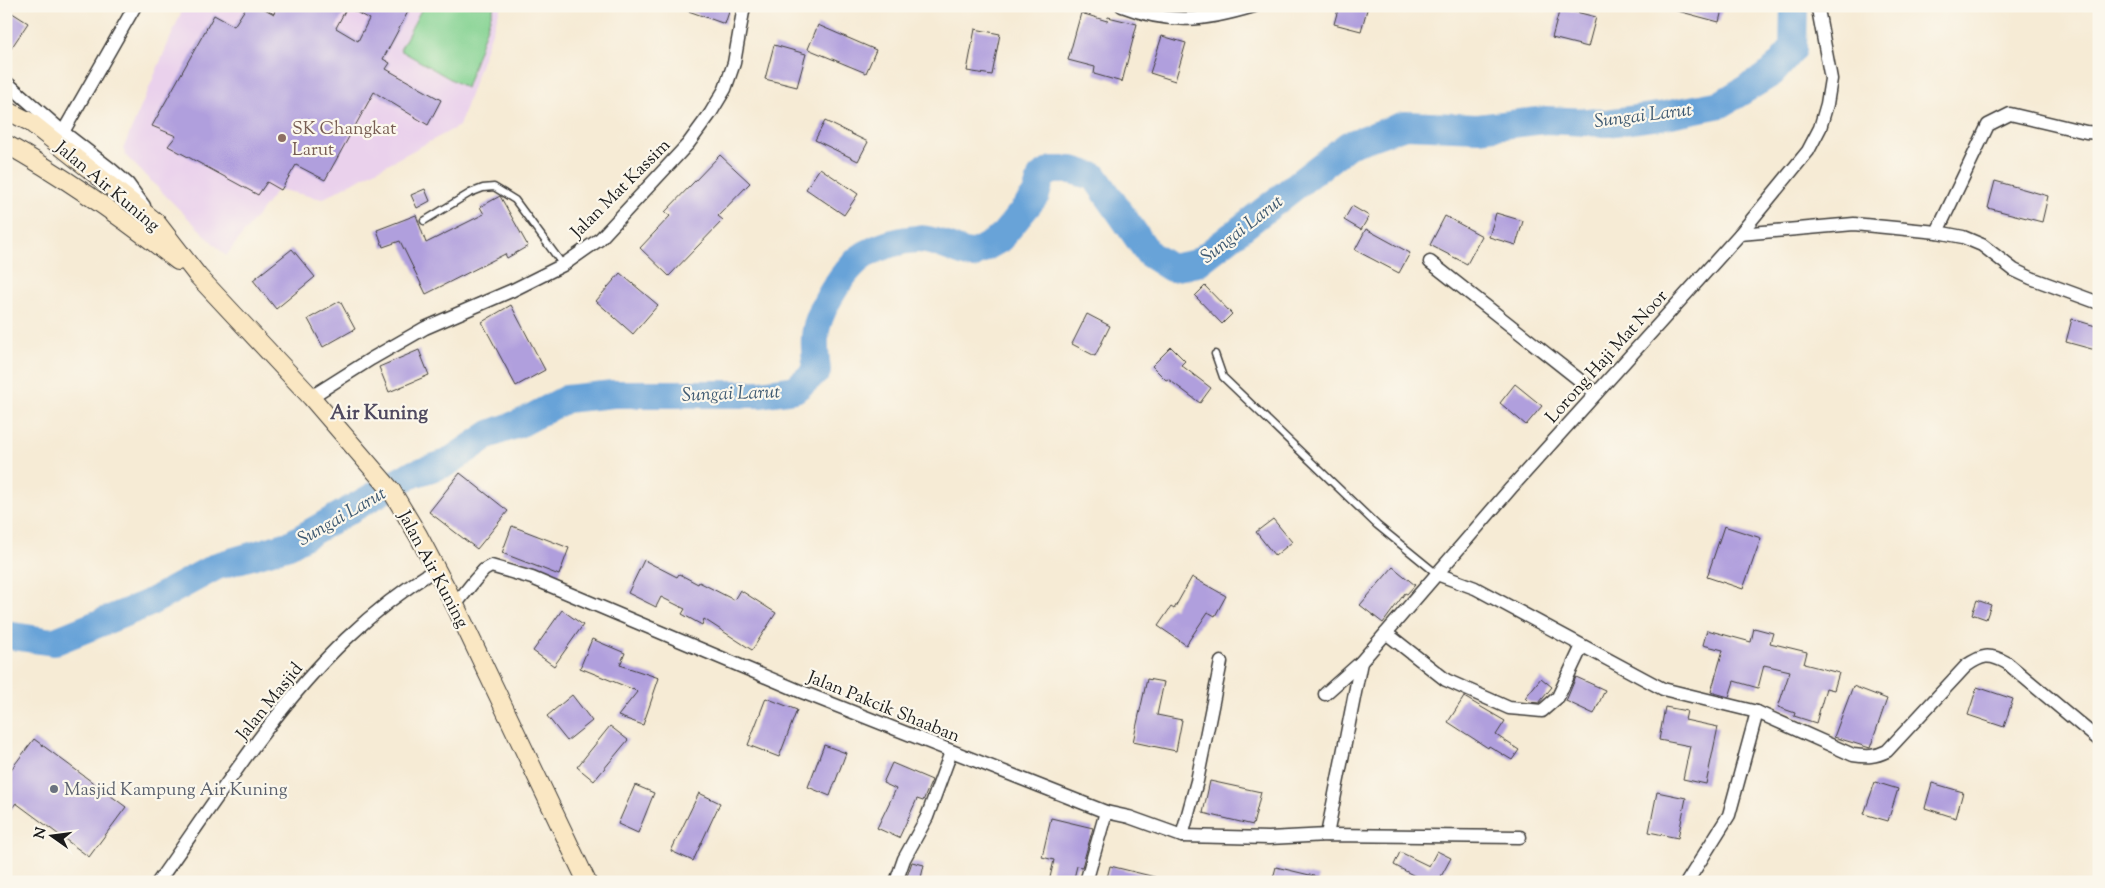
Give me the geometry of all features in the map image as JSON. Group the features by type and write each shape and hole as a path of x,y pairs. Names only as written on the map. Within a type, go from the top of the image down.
{"main road":[{"name":"Jalan Air Kuning","path":"6,110 30,122 156,222 198,276 311,397 391,490 418,535 455,606 587,882"},
{"name":"Jalan Air Kuning","path":"6,144 110,209 198,276"},
{"path":"6,158 62,178"}],"street":[{"path":"63,132 135,6"},
{"name":"Jalan Mat Kassim","path":"311,397 425,328 513,290 562,266 600,239 688,144 710,114 725,89 734,63 744,6"},
{"path":"1122,6 1146,16 1187,20 1221,16 1254,6"},
{"name":"Lorong Haji Mat Noor","path":"1325,694 1361,662 1596,393 1740,234 1808,151 1820,128 1827,104 1831,79 1818,9 1814,6"},
{"path":"6,82 63,132 128,184 156,222"},
{"path":"1937,232 1988,125 2010,114 2086,132 2099,133"},
{"path":"1740,234 1854,224 1937,232 1964,237 1982,245 2014,270 2099,303"},
{"path":"1430,262 1596,393"},
{"name":"Jalan Pakcik Shaaban","path":"455,606 484,570 491,566 506,569 951,752 1106,812 1182,836 1269,838 1327,835 1520,837"},
{"name":"Jalan Masjid","path":"158,881 243,761 306,682 346,638 412,584 436,569"},
{"path":"1437,574 1475,588 1663,689 1757,712 1854,755 1865,757 1877,756 1887,751 1966,666 1979,657 1995,657 2007,663 2099,740"},
{"path":"1386,633 1446,680 1509,708 1542,711 1558,697 1582,646"},
{"path":"1182,836 1197,781 1221,662"},
{"path":"1327,835 1361,662"},
{"path":"1687,882 1730,815 1757,712"},
{"path":"896,882 904,859 927,817 951,752"},
{"path":"1086,882 1106,812"}],"lane":[{"path":"424,222 470,193 494,187 515,200 562,266"},
{"path":"1215,354 1223,377 1376,525 1437,574"}],"shaded area":[{"name":"SK Changkat Larut","path":"184,6 501,6 459,126 322,199 278,189 226,256 126,156 123,149"}],"green space":[{"path":"423,6 494,6 466,88 400,50"}],"building":[{"path":"247,6 259,6 274,14 276,6 411,6 383,59 390,63 386,69 441,100 428,125 374,92 325,180 296,165 281,190 267,182 258,195 168,146 176,136 152,126 214,15 234,26","holes":["347,7 369,19 358,41 336,28"]},
{"path":"681,6 731,6 725,24 680,8"},
{"path":"1339,6 1368,6 1361,31 1334,24"},
{"path":"1674,6 1723,6 1719,22 1674,10"},
{"path":"1560,8 1596,17 1588,47 1552,38"},
{"path":"6,9 28,23 6,56"},
{"path":"1081,13 1107,21 1108,17 1137,24 1122,82 1094,74 1095,67 1068,60"},
{"path":"818,25 876,50 866,73 808,49"},
{"path":"975,29 1000,34 992,75 967,71"},
{"path":"1162,36 1186,43 1175,81 1150,73"},
{"path":"774,45 806,54 797,87 765,79"},
{"path":"825,121 868,142 858,161 815,140"},
{"path":"720,155 750,183 718,216 723,220 669,276 640,248 670,216 665,212"},
{"path":"820,168 858,194 844,215 806,189"},
{"path":"1995,181 2048,196 2042,222 1988,208"},
{"path":"425,189 430,201 417,208 411,195"},
{"path":"500,196 528,246 507,258 505,254 426,294 400,241 383,247 377,230 416,215 426,243 484,214 480,207"},
{"path":"1352,206 1369,216 1361,230 1344,220"},
{"path":"1496,213 1523,221 1516,245 1489,237"},
{"path":"1445,216 1482,236 1467,264 1430,245"},
{"path":"1366,229 1410,253 1399,273 1355,250"},
{"path":"292,249 315,277 276,309 253,280"},
{"path":"620,273 658,305 633,334 596,301"},
{"path":"1205,286 1232,314 1222,324 1195,296"},
{"path":"340,301 355,329 323,347 308,319"},
{"path":"511,305 545,370 516,386 482,322"},
{"path":"1087,314 1110,326 1095,356 1072,344"},
{"path":"2072,319 2099,327 2099,351 2066,342"},
{"path":"1171,347 1185,361 1181,365 1211,388 1200,403 1168,379 1166,380 1152,366"},
{"path":"419,350 429,375 389,392 379,367"},
{"path":"1515,384 1542,406 1526,425 1500,403"},
{"path":"460,473 508,511 477,549 429,512"},
{"path":"1273,519 1292,542 1275,556 1256,532"},
{"path":"512,526 569,548 559,575 502,553"},
{"path":"1724,526 1761,538 1743,589 1707,577"},
{"path":"644,560 677,577 679,574 698,584 699,582 734,600 740,590 776,613 752,650 704,619 702,625 682,614 685,609 661,597 656,607 628,593"},
{"path":"1393,567 1415,585 1407,594 1405,593 1383,623 1360,605"},
{"path":"1192,577 1226,596 1215,616 1208,612 1186,645 1158,626 1171,607 1174,609"},
{"path":"1977,600 1991,605 1986,619 1972,614"},
{"path":"562,610 583,625 554,666 533,651"},
{"path":"1754,628 1773,633 1770,643 1807,652 1804,664 1839,673 1834,690 1826,688 1816,723 1794,716 1795,713 1778,707 1790,671 1764,665 1758,688 1734,681 1729,697 1711,692 1723,650 1703,645 1707,630 1751,642"},
{"path":"592,639 625,653 620,665 659,678 643,725 618,716 637,692 633,688 580,668"},
{"path":"1576,677 1605,690 1594,714 1566,701"},
{"path":"1541,678 1552,687 1539,703 1529,702 1525,698"},
{"path":"1147,679 1164,682 1157,715 1182,720 1176,751 1133,742"},
{"path":"1853,686 1887,699 1870,748 1834,737"},
{"path":"1977,687 2013,699 2004,727 1968,715"},
{"path":"572,695 592,721 567,741 547,716"},
{"path":"1464,697 1505,721 1496,735 1519,750 1512,760 1489,746 1488,748 1448,722"},
{"path":"766,698 797,710 779,757 748,745"},
{"path":"1665,707 1687,711 1685,720 1718,727 1706,784 1683,779 1690,746 1659,740"},
{"path":"610,726 628,740 594,781 577,767"},
{"name":"Masjid Kampung Air Kuning","path":"34,739 126,807 89,857 16,803 6,816 6,776"},
{"path":"824,745 846,753 830,796 808,787"},
{"path":"892,763 932,780 923,801 917,799 899,838 877,828 896,789 883,783"},
{"path":"1210,781 1261,792 1253,825 1203,813"},
{"path":"1875,782 1898,789 1888,821 1864,814"},
{"path":"1932,783 1963,792 1956,818 1925,808"},
{"path":"635,785 654,793 638,833 618,824"},
{"path":"1657,792 1686,798 1678,838 1649,832"},
{"path":"699,793 720,803 693,861 671,851"},
{"path":"1051,818 1093,828 1082,867 1077,866 1073,882 1049,882 1054,860 1042,857"},
{"path":"1437,851 1451,858 1438,882 1426,882 1394,865 1400,852 1429,866"},
{"path":"912,862 924,865 920,882 905,882"},
{"path":"1110,866 1155,877 1154,882 1106,882"},
{"path":"1276,867 1318,877 1318,882 1272,882"}],"waterway":[{"name":"Sungai Larut","path":"6,635 53,642 147,604 217,566 289,545 410,475 447,463 490,434 523,422 566,399 613,394 761,394 795,389 817,371 815,337 821,315 841,279 858,260 884,246 917,239 938,243 972,255 1000,239 1036,195 1041,177 1052,170 1072,170 1095,177 1149,254 1171,268 1197,263 1348,145 1405,125 1478,128 1546,120 1606,123 1660,116 1721,104 1772,73 1793,49 1794,6"}],"place":[{"name":"SK Changkat Larut","path":"282,138"},
{"name":"Masjid Kampung Air Kuning","path":"54,789"}],"district":[{"name":"Air Kuning","path":"379,412"}]}
